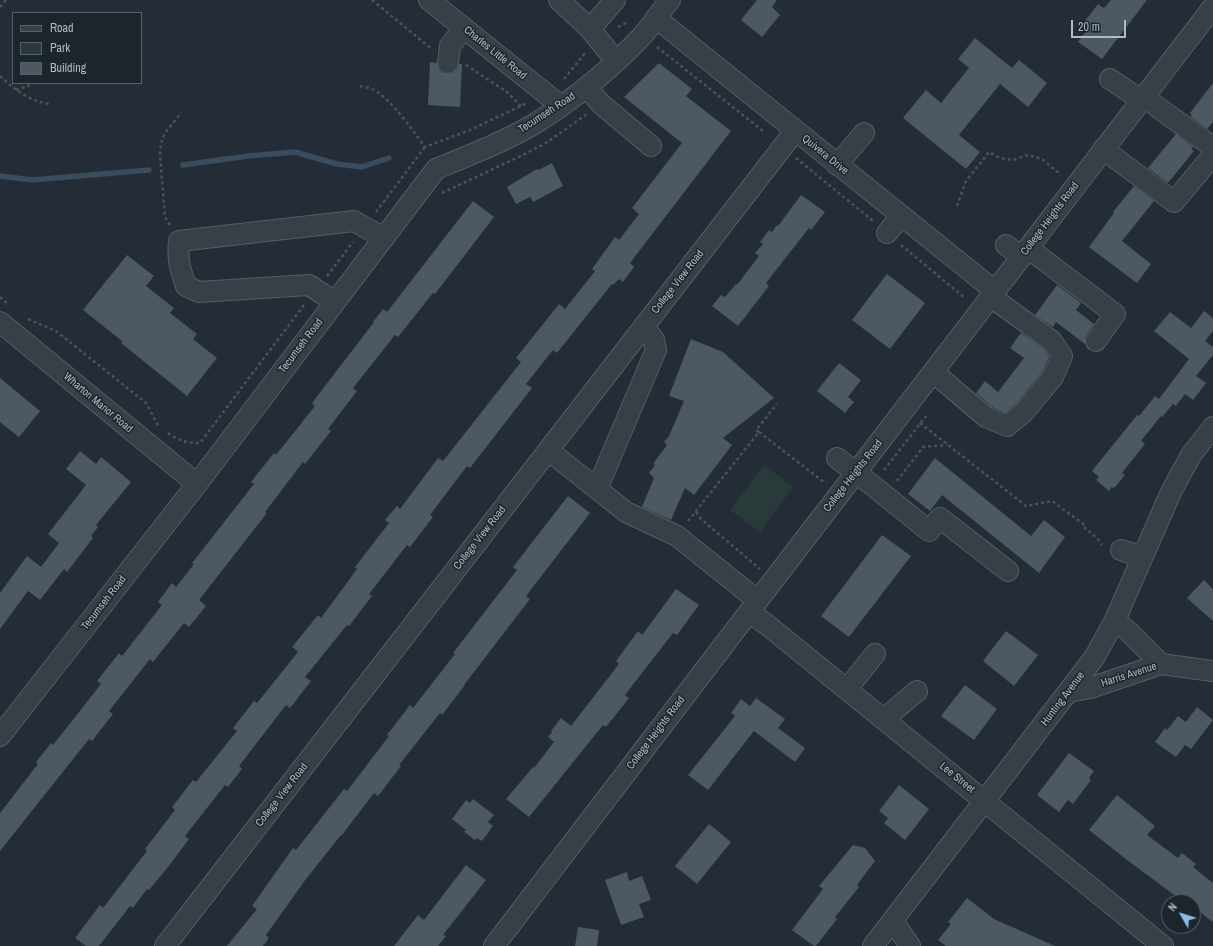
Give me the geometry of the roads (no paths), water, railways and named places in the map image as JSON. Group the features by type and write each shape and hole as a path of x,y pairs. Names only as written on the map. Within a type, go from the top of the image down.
{"street":[{"name":"Charles Little Road","path":"430,0 554,100"},
{"path":"559,0 595,35 616,61"},
{"path":"595,35 615,0"},
{"name":"Tecumseh Road","path":"0,736 197,484 436,169 493,145 535,123 554,100 586,87 642,36 670,0"},
{"name":"College Heights Road","path":"494,946 993,294 1019,250 1075,186 1213,7"},
{"name":"Quivera Drive","path":"656,18 901,216 993,294 1052,341 1062,356 1053,377 1024,412 1007,426 986,417 933,372"},
{"path":"448,63 450,46 464,28"},
{"path":"1110,79 1160,109 1213,147"},
{"path":"586,87 601,104 651,146"},
{"name":"College View Road","path":"165,946 795,131"},
{"path":"837,165 864,133"},
{"path":"1103,149 1174,202 1213,156"},
{"path":"887,233 901,216"},
{"path":"335,302 309,285 200,292 186,286 179,267 178,251 180,241 354,220 384,238"},
{"path":"1019,250 1115,314 1096,341"},
{"name":"Wharton Manor Road","path":"5,314 197,484"},
{"path":"597,489 656,350 654,340 644,326"},
{"name":"Hunting Avenue","path":"873,946 1094,658 1115,620 1171,492 1191,455 1213,427"},
{"name":"Lee Street","path":"548,450 626,512 677,536 753,606 766,624 1163,946"},
{"path":"837,458 929,531 940,518 1008,571"},
{"path":"1112,548 1142,557"},
{"path":"1115,620 1161,664"},
{"path":"847,689 875,654"},
{"name":"Harris Avenue","path":"1069,692 1090,688 1161,664 1213,671"},
{"path":"884,720 917,691"},
{"path":"893,921 910,946"}],"waterway":[{"path":"183,165 248,156 295,152 337,164 362,167 389,158"},
{"path":"0,176 32,180 149,170"}]}
